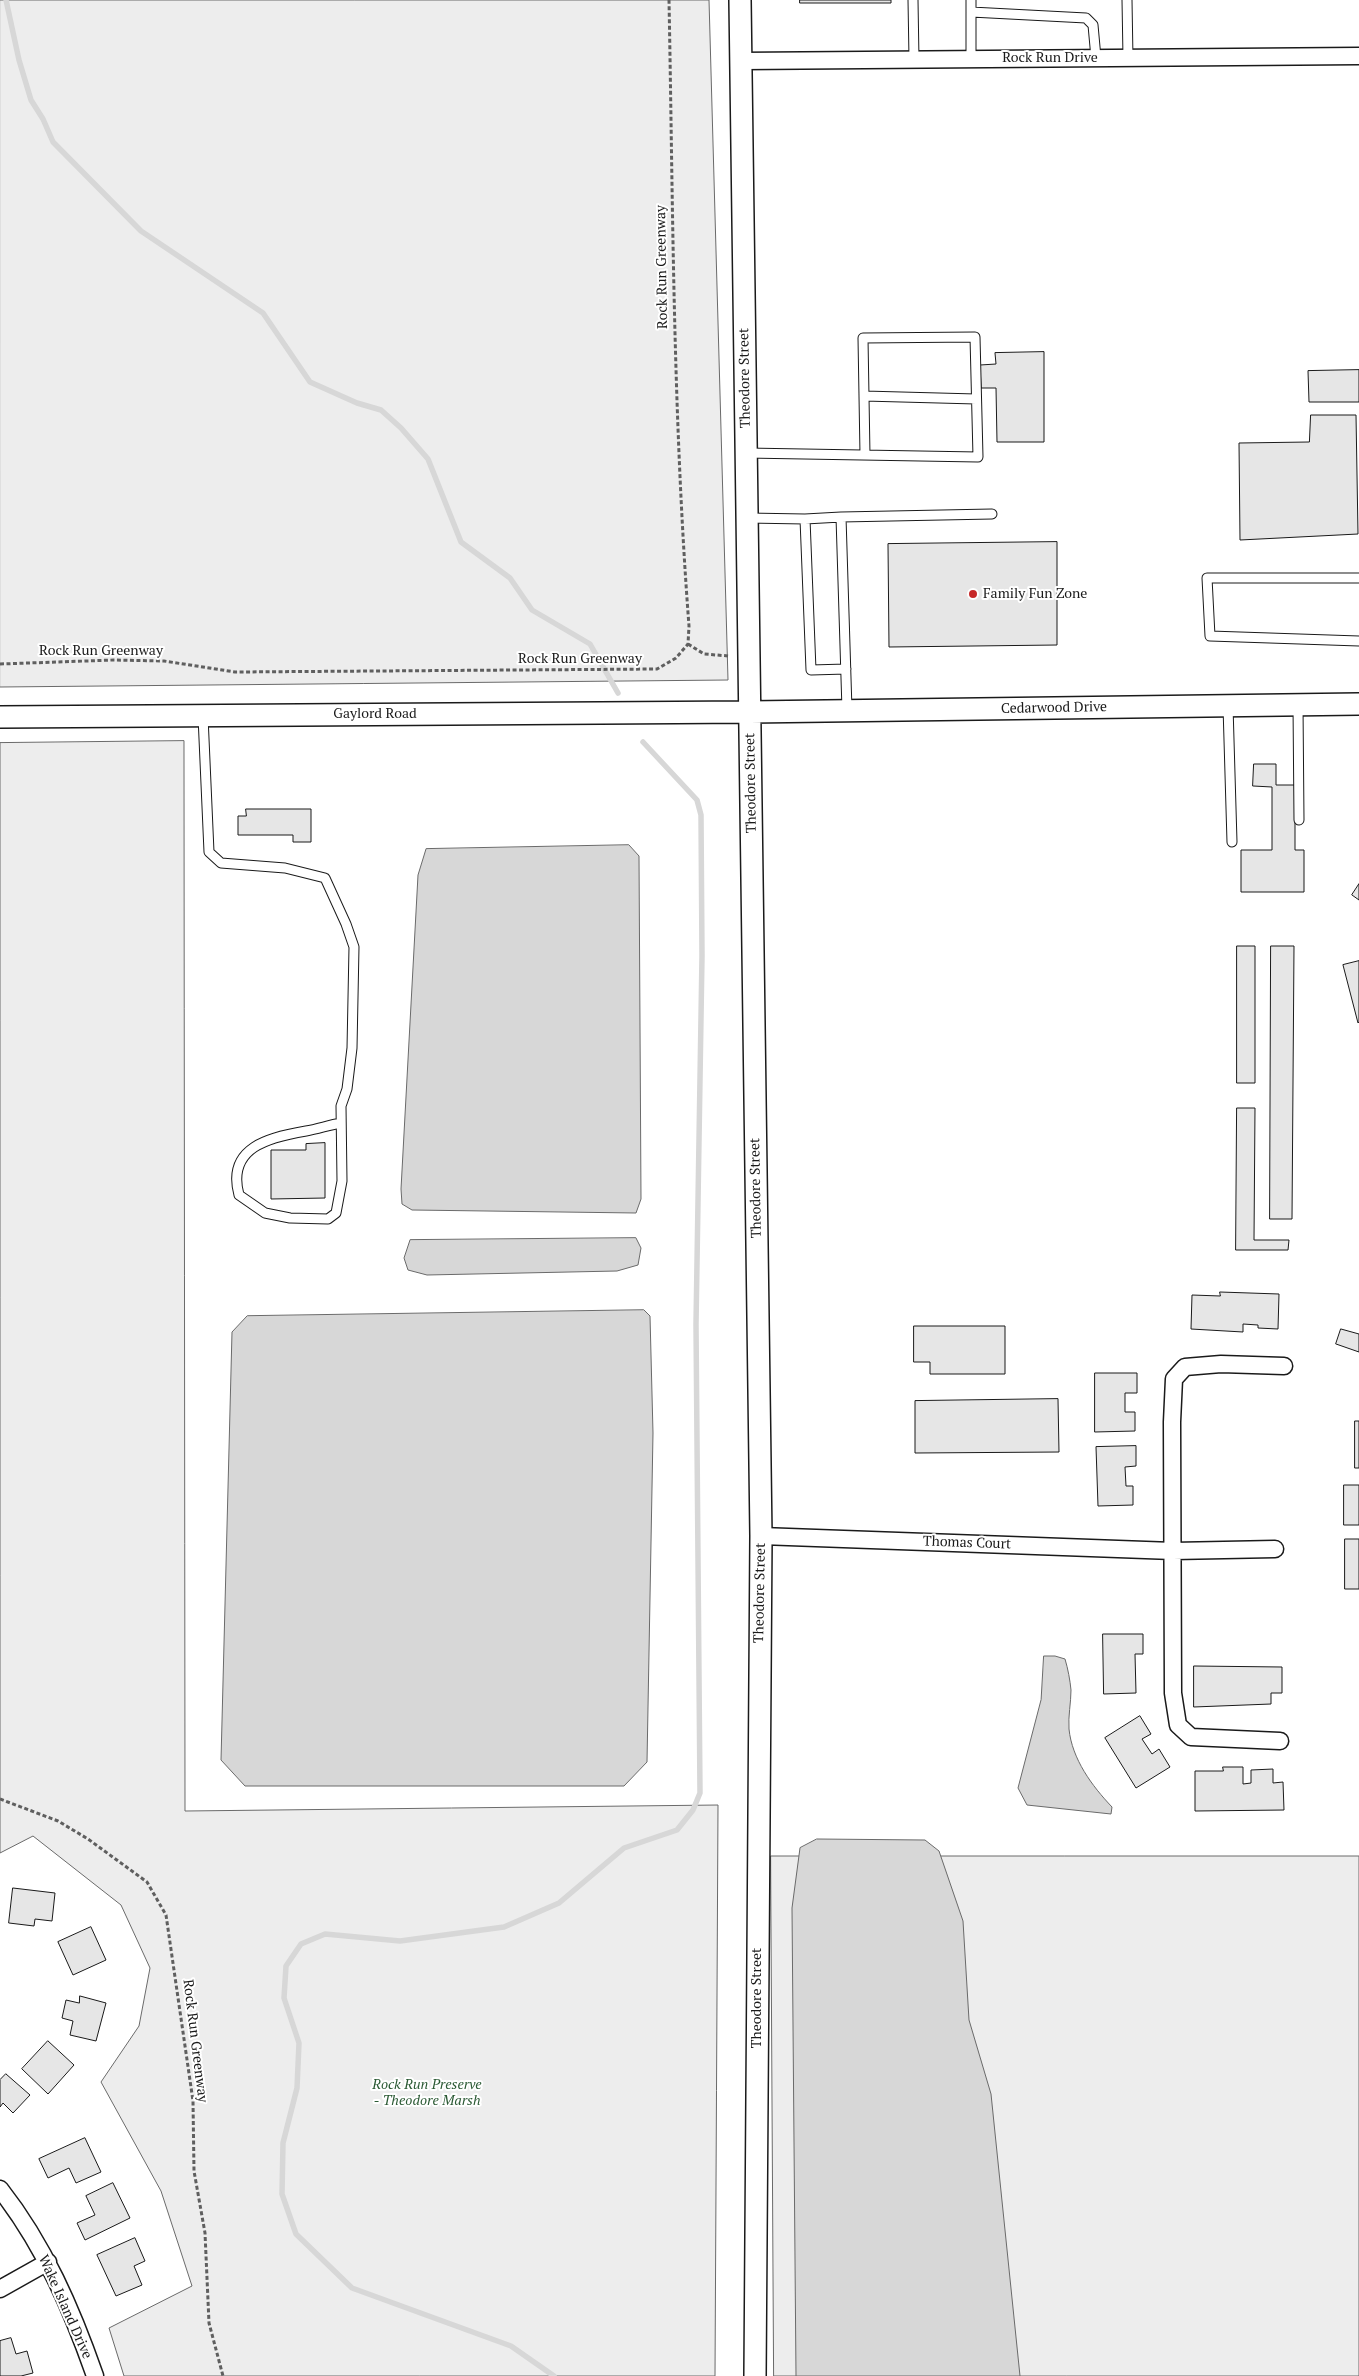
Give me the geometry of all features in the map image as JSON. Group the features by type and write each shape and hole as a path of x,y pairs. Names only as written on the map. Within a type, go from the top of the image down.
{"street":[{"name":"Theodore Street","path":"740,0 761,1536 755,2376"},
{"name":"Rock Run Drive","path":"741,61 1359,56"},
{"name":"Cedarwood Drive","path":"750,712 1359,704"},
{"name":"Gaylord Road","path":"0,717 750,712"},
{"path":"1280,1741 1191,1737 1178,1725 1173,1693 1172,1422 1174,1379 1185,1367 1221,1364 1284,1366"},
{"name":"Thomas Court","path":"761,1536 1173,1551 1275,1549"},
{"name":"Wake Island Drive","path":"0,2189 48,2262 79,2329 95,2376"},
{"path":"0,2289 48,2262"}],"lane":[{"path":"913,0 914,60"},
{"path":"971,0 971,59"},
{"path":"1127,0 1128,58"},
{"path":"971,12 1086,18 1093,25 1096,58"},
{"path":"746,454 978,457 975,337 863,338 865,455"},
{"path":"864,396 976,399"},
{"path":"747,518 804,519 992,514"},
{"path":"841,517 847,711"},
{"path":"804,519 811,670 846,669"},
{"path":"1359,578 1207,578 1210,636 1359,641"},
{"path":"1298,704 1299,820"},
{"path":"1228,705 1232,842"},
{"path":"203,716 209,852 212,858 220,863 285,868 325,878 346,924 354,947 354,1004 347,1089 341,1106 342,1181 336,1213 328,1219 290,1218 265,1212 239,1195 235,1181 238,1166 252,1147 269,1138 309,1130 322,1125 341,1123"}],"path":[{"name":"Rock Run Greenway","path":"0,664 114,660 164,661 235,672 618,670 657,669 676,658 688,644 676,402 669,0"},
{"path":"688,644 704,654 749,656"},
{"name":"Rock Run Greenway","path":"0,1800 58,1821 88,1839 147,1882 166,1915 193,2101 194,2171 205,2234 209,2324 223,2376"}],"shaded area":[{"path":"0,0 709,0 728,680 0,687"},
{"name":"Rock Run Preserve - Theodore Marsh","path":"184,741 185,1811 718,1805 715,2376 124,2376 109,2328 192,2286 161,2191 101,2082 139,2026 150,1968 121,1905 33,1836 0,1853 0,743"},
{"path":"629,845 639,856 641,1199 636,1213 412,1210 402,1204 401,1189 418,875 426,849"},
{"path":"636,1238 641,1248 638,1265 617,1271 427,1275 408,1270 404,1258 410,1240"},
{"path":"644,1310 650,1316 653,1433 647,1762 624,1786 245,1786 221,1760 232,1332 247,1316"},
{"path":"1044,1656 1055,1656 1065,1659 1071,1690 1069,1729 1074,1751 1090,1781 1112,1807 1111,1814 1027,1805 1018,1788 1041,1700"},
{"path":"817,1839 925,1840 939,1851 963,1921 969,2020 991,2094 1020,2376 796,2376 792,1908 800,1848"},
{"path":"771,1856 1359,1856 1359,2376 774,2376"}],"building":[{"path":"800,0 891,0 891,3 800,3"},
{"path":"1044,352 1044,442 997,442 996,388 981,388 980,365 996,364 995,353"},
{"path":"1359,370 1359,402 1309,402 1308,371"},
{"path":"1311,415 1356,415 1358,534 1240,540 1239,443 1309,442"},
{"name":"Family Fun Zone","path":"1057,542 1057,645 889,647 888,544"},
{"path":"1254,764 1276,764 1276,785 1295,785 1295,850 1304,850 1304,892 1241,892 1241,850 1272,850 1272,787 1253,786"},
{"path":"246,809 311,809 311,842 293,842 293,835 238,835 238,816 246,816"},
{"path":"1359,884 1359,900 1352,895"},
{"path":"1237,946 1255,946 1255,1083 1237,1083"},
{"path":"1271,946 1294,946 1292,1219 1270,1219"},
{"path":"1359,961 1359,1022 1358,1023 1343,965"},
{"path":"1237,1108 1255,1108 1254,1240 1289,1240 1288,1250 1236,1250"},
{"path":"325,1143 325,1198 271,1199 271,1150 306,1150 306,1144"},
{"path":"1220,1292 1279,1294 1278,1329 1258,1328 1258,1325 1243,1324 1243,1332 1191,1329 1192,1295 1220,1296"},
{"path":"914,1326 1005,1326 1005,1374 930,1374 930,1362 914,1362"},
{"path":"1341,1329 1359,1334 1359,1352 1336,1344"},
{"path":"1095,1373 1137,1373 1137,1393 1125,1393 1125,1412 1135,1412 1135,1431 1095,1432"},
{"path":"1058,1399 1059,1452 915,1453 915,1401"},
{"path":"1355,1421 1359,1421 1359,1468 1355,1468"},
{"path":"1136,1446 1136,1466 1125,1467 1126,1486 1133,1486 1133,1505 1098,1506 1096,1447"},
{"path":"1344,1485 1359,1485 1359,1525 1344,1525"},
{"path":"1345,1539 1359,1539 1359,1589 1345,1589"},
{"path":"1103,1634 1143,1634 1143,1654 1135,1654 1136,1693 1104,1694"},
{"path":"1194,1666 1282,1667 1282,1693 1271,1693 1271,1704 1194,1707"},
{"path":"1140,1716 1151,1734 1142,1739 1152,1754 1159,1749 1170,1767 1136,1788 1105,1738"},
{"path":"1223,1767 1243,1767 1243,1784 1251,1783 1251,1770 1273,1769 1273,1783 1283,1782 1284,1810 1195,1811 1195,1771 1223,1771"},
{"path":"13,1888 55,1893 52,1921 35,1919 34,1926 9,1923"},
{"path":"91,1927 106,1960 73,1975 58,1942"},
{"path":"80,1996 106,2003 96,2041 70,2035 73,2021 62,2018 66,2000 79,2003"},
{"path":"48,2041 74,2065 48,2094 22,2069"},
{"path":"6,2074 30,2095 13,2113 3,2103 0,2107 0,2080"},
{"path":"85,2138 101,2172 76,2183 69,2168 48,2178 39,2159"},
{"path":"113,2183 130,2218 85,2240 77,2223 95,2215 86,2196"},
{"path":"135,2238 145,2261 134,2266 142,2285 116,2296 97,2255"},
{"path":"11,2338 16,2354 27,2351 33,2373 21,2376 0,2376 0,2341"}],"waterway":[{"path":"6,0 19,60 31,100 43,119 53,142 141,231 263,313 310,382 357,403 381,410 401,428 428,459 461,542 510,578 532,610 590,644 618,693"},
{"path":"554,2376 511,2346 352,2288 296,2234 282,2194 283,2143 297,2088 299,2043 284,1998 286,1966 301,1944 325,1934 400,1941 504,1927 559,1903 624,1848 677,1830 693,1810 700,1793 696,1324 702,956 701,815 697,800 643,742"}],"place":[{"name":"Family Fun Zone","path":"973,594"}]}
